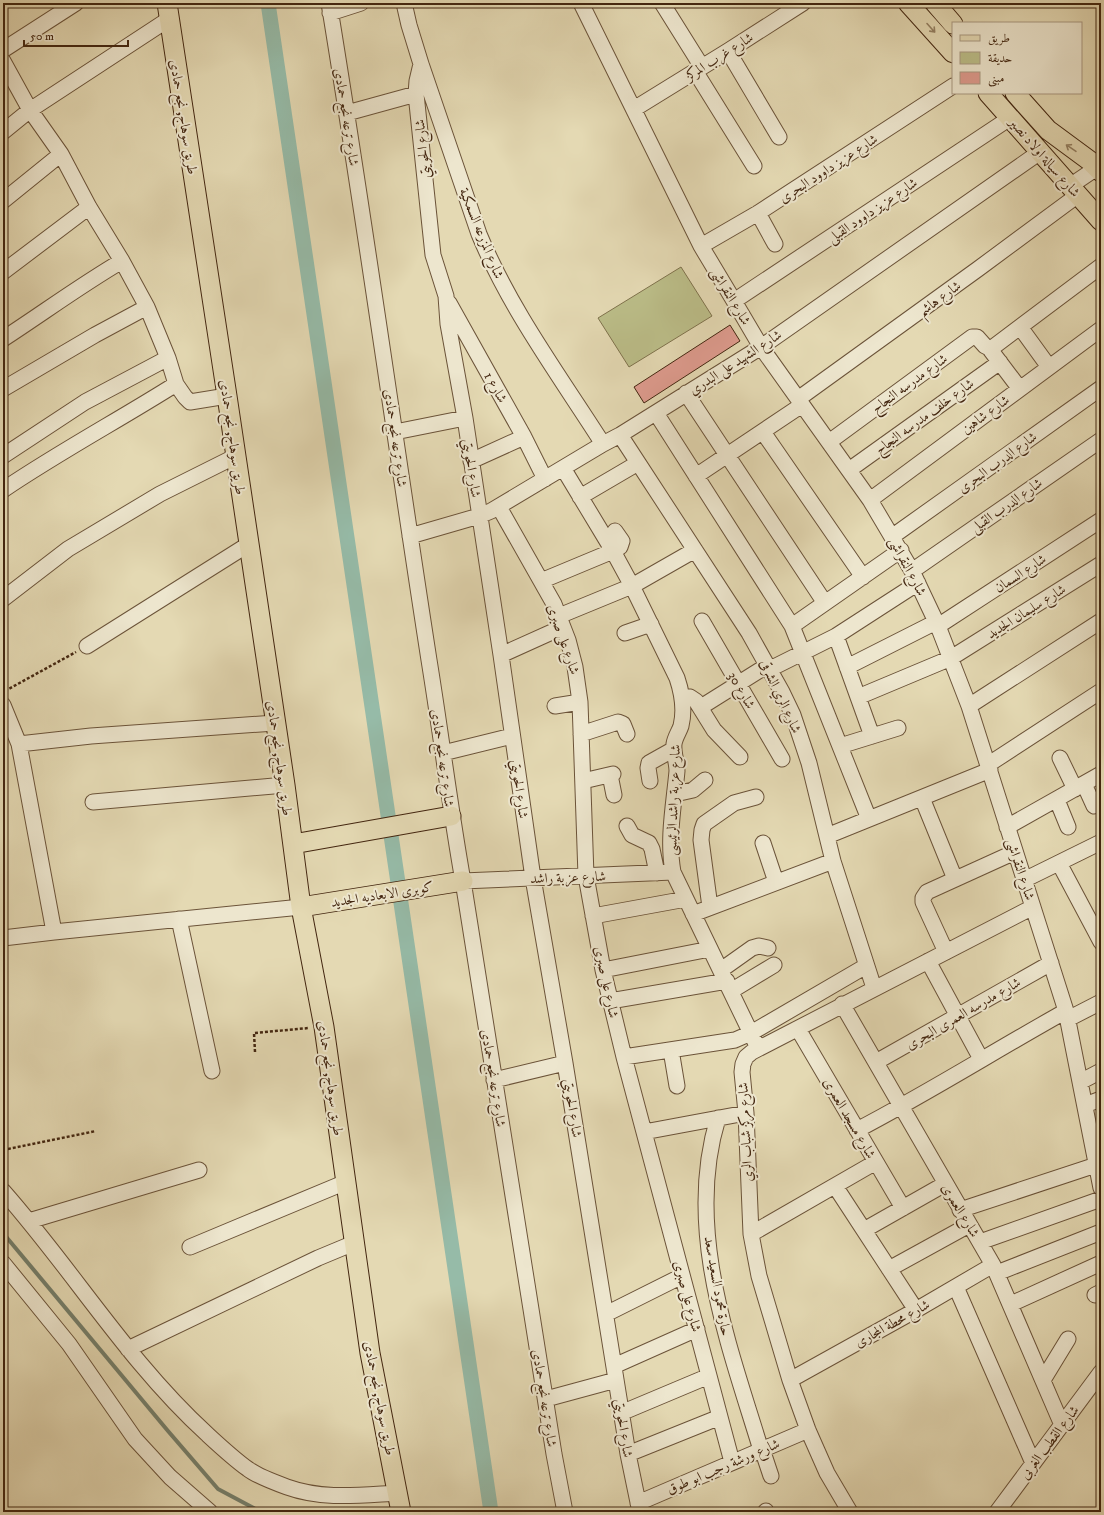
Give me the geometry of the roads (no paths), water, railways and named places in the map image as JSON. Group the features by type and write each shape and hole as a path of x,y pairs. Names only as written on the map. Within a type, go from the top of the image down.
{"main road":[{"path":"908,3 952,52"},
{"path":"935,3 952,23"},
{"name":"طريق سوهاج, نجع حمادى","path":"168,11 285,785 301,907 324,1027 370,1353 401,1512"},
{"name":"شارع سيالة اولاد نصير","path":"989,94 1101,221"},
{"name":"شارع سيالة اولاد نصير","path":"1015,94 1048,130 1100,168"},
{"path":"293,844 451,816"},
{"name":"كوبرى الابعاديه الجديد","path":"301,907 463,881"}],"street":[{"path":"3,50 76,3"},
{"path":"329,8 361,3"},
{"name":"شارع المزرعه السمكية","path":"404,3 421,64 479,234 489,258 514,306 603,444"},
{"name":"شارع النقراشى","path":"581,3 701,246 761,347 870,500 893,536 915,577 937,624 969,706 1067,1015 1101,1188"},
{"path":"662,3 754,166"},
{"name":"شارع غرب المركز","path":"634,109 803,3"},
{"name":"شارع ترعه نجع حمادى","path":"329,8 347,113 396,432 410,536 444,753 451,816 463,881 565,1512"},
{"path":"3,132 30,110 168,11"},
{"path":"728,51 779,137"},
{"name":"شارع الحويتي","path":"421,64 416,94 433,255 446,296 448,324 465,418 533,878 566,1063 621,1414 639,1508"},
{"path":"4,66 30,110 61,154 89,207 122,261 146,307 168,358 176,384 190,402 227,396"},
{"name":"شارع عزيز داوود البحرى","path":"701,246 758,212 952,87"},
{"path":"347,113 416,94"},
{"name":"شارع عزيز داوود القبلى","path":"734,301 1010,118"},
{"name":"شارع الشهيد على البدري","path":"410,536 480,516 499,507 620,435 761,347 1040,152"},
{"path":"3,201 61,154"},
{"name":"شارع هاشم","path":"696,476 763,432 800,402 978,269 1100,168"},
{"path":"3,272 89,207"},
{"path":"758,212 775,244"},
{"path":"3,339 96,276 122,261"},
{"path":"1020,389 989,348 992,348 1101,266"},
{"name":"شارع 1","path":"446,296 524,437 545,479"},
{"path":"3,389 146,307"},
{"path":"1020,327 1049,368"},
{"name":"شارع شاهين","path":"870,500 1101,329"},
{"name":"شارع مدرسه النجاح","path":"829,442 969,339 977,337 985,346 989,348"},
{"path":"3,456 86,402 168,358"},
{"name":"شارع خلف مدرسه النجاح","path":"849,470 1000,362"},
{"path":"3,490 176,384"},
{"name":"شارع الدرب البحرى","path":"893,536 1101,388"},
{"path":"686,394 825,603"},
{"path":"656,413 792,626 869,819"},
{"path":"396,432 465,418"},
{"path":"763,432 863,577"},
{"name":"شارع الري الشرقى","path":"620,435 749,633 769,667 793,715 814,781 833,861 874,988"},
{"path":"471,461 524,437"},
{"name":"شارع الدرب القبلى","path":"700,707 738,683 836,636 1101,440"},
{"path":"3,599 68,549 160,494 236,456"},
{"path":"580,497 638,463"},
{"name":"شارع عزبة راشد الرئيسى","path":"563,468 613,551 632,586 677,678 682,696 682,715 674,749 677,768 670,851 673,872 758,1048"},
{"name":"شارع على صبرى","path":"499,507 541,581 561,621 575,667 580,702 586,876 603,970 624,1057 732,1462"},
{"name":"شارع السمان","path":"847,667 937,624 1000,586 1101,520"},
{"path":"541,581 620,547 622,541 615,531"},
{"path":"87,646 249,544"},
{"path":"501,655 561,621 632,586 695,550"},
{"path":"792,626 900,550"},
{"name":"شارع سليمان الجديد","path":"858,697 951,658 1101,564"},
{"name":"شارع 30","path":"702,621 782,759"},
{"path":"969,706 1101,621"},
{"path":"625,633 651,624"},
{"path":"836,636 872,736"},
{"path":"827,836 922,798 989,767 1101,691"},
{"path":"682,696 694,699 714,730 740,757"},
{"path":"555,706 580,702"},
{"path":"3,705 19,744 54,932"},
{"path":"581,734 618,722 623,724 627,734"},
{"path":"19,744 91,736 275,723"},
{"path":"840,746 898,728"},
{"path":"444,753 512,736"},
{"path":"650,781 648,768 649,763 674,749"},
{"path":"1060,758 1094,806"},
{"path":"583,781 612,774 614,795"},
{"path":"1007,827 1101,774"},
{"path":"675,794 694,790 705,780"},
{"path":"93,802 285,785"},
{"path":"710,907 701,840 704,824 727,808 745,799 756,797"},
{"path":"922,798 955,879"},
{"path":"1057,800 1068,827"},
{"path":"627,826 632,835 646,841 651,846 657,873"},
{"path":"1024,880 1101,842"},
{"path":"763,843 776,882"},
{"path":"946,952 924,906 923,898 927,892 1015,852"},
{"path":"693,914 833,861"},
{"path":"1059,863 1101,942"},
{"name":"شارع عزبة راشد","path":"463,881 673,872"},
{"path":"593,916 686,899"},
{"path":"3,938 301,907"},
{"name":"شارع مركز شباب الري","path":"845,1510 821,1461 808,1430 790,1380 759,1276 751,1234 746,1113 742,1072 743,1064 746,1057 758,1048 798,1029 842,1004 1033,907"},
{"path":"179,919 212,1071"},
{"path":"726,981 752,948 759,946 768,948"},
{"path":"603,970 710,950"},
{"path":"928,961 981,1059"},
{"name":"شارع مدرسه العمرى البحرى","path":"876,1062 1051,964"},
{"path":"610,1001 726,981 774,965"},
{"path":"624,1057 725,1043 736,1040 751,1033 866,966"},
{"path":"857,1130 902,1107 981,1059 1067,1015 1101,1002"},
{"name":"شارع العمرى","path":"842,1004 995,1269 1062,1425"},
{"name":"شارع مسجد العمرى","path":"798,1029 903,1208"},
{"path":"671,1050 676,1086"},
{"path":"494,1080 566,1063"},
{"path":"1080,1082 1101,1071"},
{"path":"1085,1105 1101,1099"},
{"path":"644,1132 746,1113"},
{"name":"حارة محمود السعيد سعد","path":"718,1118 710,1148 706,1182 706,1215 709,1245 718,1304 727,1339 761,1449 771,1476"},
{"path":"751,1234 876,1162"},
{"path":"960,1210 1096,1165"},
{"path":"29,1221 199,1170"},
{"path":"190,1247 346,1182"},
{"path":"864,1230 945,1184"},
{"path":"834,1186 916,1310"},
{"path":"3,1191 29,1221 128,1349 185,1413 250,1470 287,1487 316,1494 350,1496 398,1493"},
{"path":"980,1242 1101,1199"},
{"path":"889,1269 969,1225"},
{"name":"شارع محطة المجارى","path":"790,1380 956,1287 995,1269 1101,1232"},
{"path":"128,1349 318,1258 354,1243"},
{"path":"3,1263 69,1344 135,1439 170,1477 210,1512"},
{"path":"1010,1304 1101,1264"},
{"path":"606,1314 682,1276"},
{"path":"956,1287 1033,1463"},
{"path":"546,1399 615,1373 697,1329"},
{"path":"1043,1380 1068,1338"},
{"name":"شارع القطب الغربى","path":"997,1512 1101,1372"},
{"path":"621,1414 709,1376"},
{"path":"628,1454 720,1417"},
{"name":"شارع ورشة رجب ابو طوق","path":"639,1508 732,1462 808,1430"}],"waterway":[{"path":"268,3 491,1512"},
{"path":"3,1233 218,1489 261,1512"}]}
